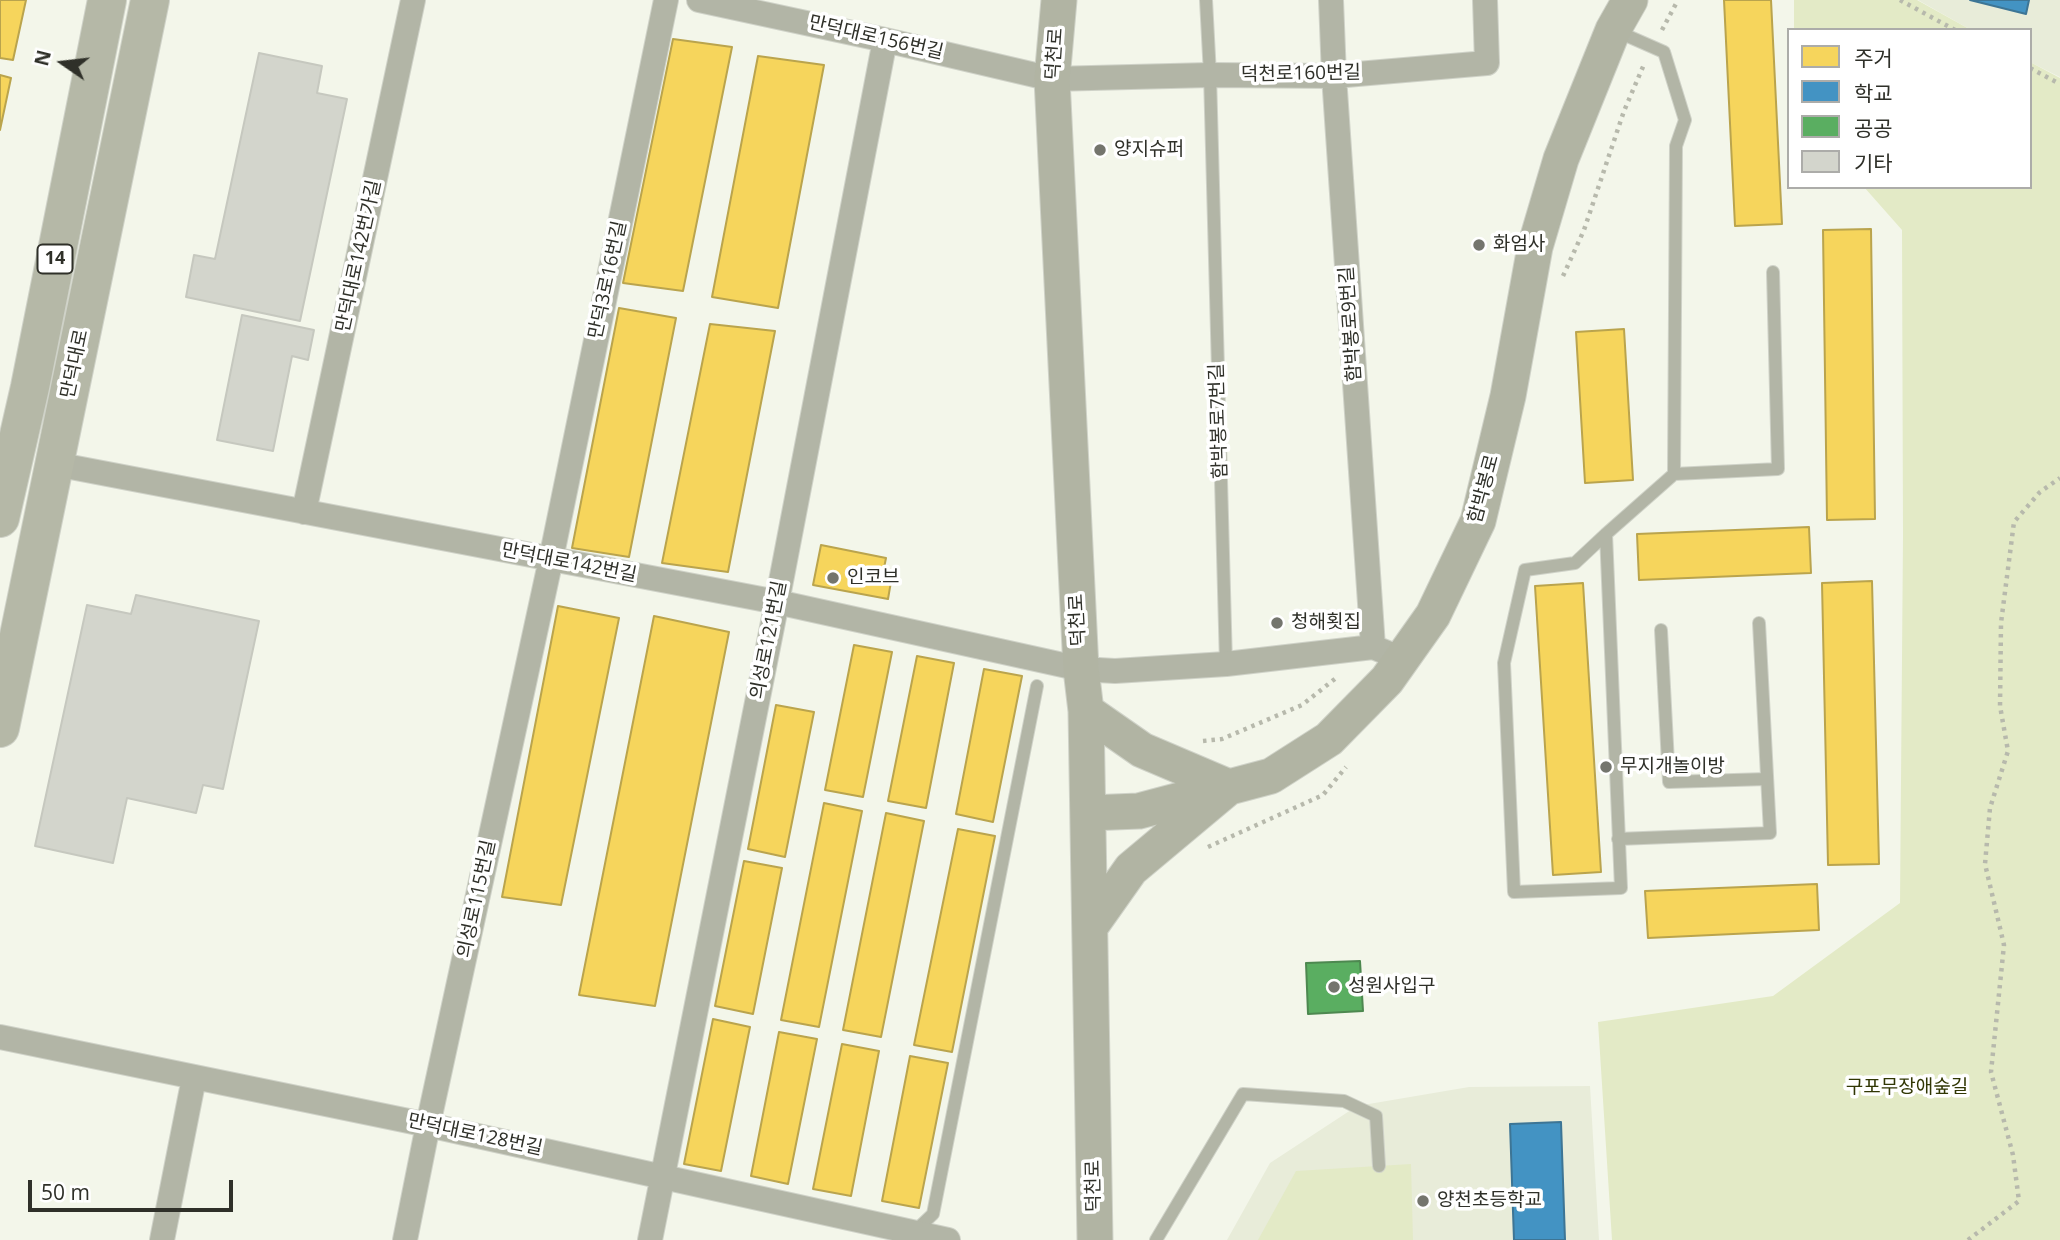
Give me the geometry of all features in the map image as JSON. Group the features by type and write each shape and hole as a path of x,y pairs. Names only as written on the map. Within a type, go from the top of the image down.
{"main road":[{"name":"만덕대로","path":"0,518 30,387 107,0"},
{"name":"만덕대로","path":"0,728 149,0"},
{"name":"덕천로","path":"1059,0 1052,79 1081,668 1086,711 1095,1240"},
{"name":"함박봉로","path":"1089,813 1139,811 1271,776 1329,739 1387,680 1388,653 1433,615 1478,521 1508,396 1535,247 1561,159 1613,30 1630,0"},
{"path":"1086,711 1142,750 1229,787 1131,869 1090,927"}],"street":[{"name":"만덕대로142번가길","path":"304,512 414,0"},
{"name":"만덕3로16번길","path":"551,559 666,0"},
{"name":"만덕대로156번길","path":"699,0 1052,79"},
{"name":"함박봉로9번길","path":"1331,0 1334,76 1388,653"},
{"name":"덕천로160번길","path":"1052,79 1210,75 1334,76 1487,62 1485,0"},
{"name":"의성로121번길","path":"650,1240 885,40"},
{"name":"만덕대로142번길","path":"55,464 777,602 1081,668 1115,671 1226,664"},
{"name":"의성로115번길","path":"405,1240 551,559"},
{"path":"1226,664 1388,653"},
{"name":"만덕대로128번길","path":"0,1037 662,1176 910,1237 948,1240"},
{"path":"162,1240 194,1078"}],"lane":[{"name":"함박봉로7번길","path":"1206,0 1226,664"},
{"path":"1613,30 1664,52 1685,120 1676,146 1674,474"},
{"path":"1606,534 1621,888 1514,892 1504,663 1525,570 1575,563 1606,534 1674,474 1777,469 1773,272"},
{"path":"1618,839 1770,834 1759,623"},
{"path":"1661,630 1669,782 1767,779"},
{"path":"910,1237 933,1214 1037,685"},
{"path":"1156,1240 1242,1094 1344,1101 1376,1116 1379,1166"}],"path":[{"path":"1900,0 1951,28"},
{"path":"2032,69 2060,85"},
{"path":"1968,1240 2019,1201 2013,1155 1991,1072 2004,946 1985,864 1990,808 2008,751 2000,706 2001,623 2014,522 2040,492 2060,478"},
{"path":"1197,742 1222,739 1302,705 1388,653"}],"shaded area":[{"path":"1918,0 2060,0 2060,77 2032,63 2032,28 1967,28"},
{"name":"양천초등학교","path":"1590,1086 1599,1240 1227,1240 1270,1163 1357,1106 1469,1087"}],"green space":[{"path":"1794,0 1917,0 1967,28 1794,28"},
{"name":"구포무장애숲길","path":"2032,63 2060,78 2060,1240 1612,1240 1598,1022 1773,996 1900,903 1902,230 1866,189 2032,189"},
{"path":"1411,1164 1413,1240 1258,1240 1296,1171"}],"building: 주거":[{"path":"0,0 26,0 13,60 0,58"},
{"path":"1724,0 1771,0 1782,224 1735,226"},
{"path":"673,39 732,47 683,291 623,283"},
{"path":"758,56 824,65 778,308 712,297"},
{"path":"0,75 11,78 0,130"},
{"path":"1871,229 1875,519 1827,520 1823,230"},
{"path":"619,308 676,318 629,557 572,548"},
{"path":"710,324 775,331 728,572 662,563"},
{"path":"1624,329 1633,480 1585,483 1576,332"},
{"path":"1809,527 1811,573 1639,580 1637,534"},
{"path":"821,545 886,558 884,568 893,570 888,599 813,585"},
{"path":"1872,581 1879,864 1828,865 1822,583"},
{"path":"1583,583 1601,872 1553,875 1535,586"},
{"path":"558,606 619,618 561,905 502,897"},
{"path":"654,616 729,632 655,1006 579,995"},
{"path":"854,645 892,652 863,797 825,790"},
{"path":"917,656 954,663 926,808 888,801"},
{"path":"984,669 1022,676 993,822 956,814"},
{"path":"776,705 814,712 785,857 748,849"},
{"path":"824,803 862,811 819,1027 781,1020"},
{"path":"886,813 924,821 881,1037 843,1030"},
{"path":"958,829 995,836 952,1052 914,1045"},
{"path":"744,861 782,868 753,1014 715,1006"},
{"path":"1817,884 1819,930 1648,938 1645,891"},
{"path":"713,1019 750,1027 721,1171 684,1164"},
{"path":"779,1032 817,1039 788,1184 751,1176"},
{"path":"842,1044 879,1051 851,1196 813,1189"},
{"path":"910,1056 948,1063 919,1208 882,1201"}],"building: 학교":[{"path":"1970,0 2029,0 2026,14"},
{"path":"1561,1122 1565,1240 1514,1240 1510,1124"}],"building: 공공":[{"name":"성원사입구","path":"1360,961 1363,1011 1308,1014 1306,963"}],"building: 기타":[{"path":"259,53 322,66 317,93 347,99 300,321 186,297 194,255 215,259"},
{"path":"242,315 314,330 308,360 292,356 273,451 217,440"},
{"path":"136,595 259,621 223,789 203,785 196,813 127,798 113,863 35,846 87,605 131,614"}],"place":[{"name":"양지슈퍼","path":"1100,150"},
{"name":"화엄사","path":"1479,245"},
{"name":"인코브","path":"833,578"},
{"name":"청해횟집","path":"1277,623"},
{"name":"무지개놀이방","path":"1606,767"},
{"name":"성원사입구","path":"1334,987"},
{"name":"양천초등학교","path":"1423,1201"}]}
